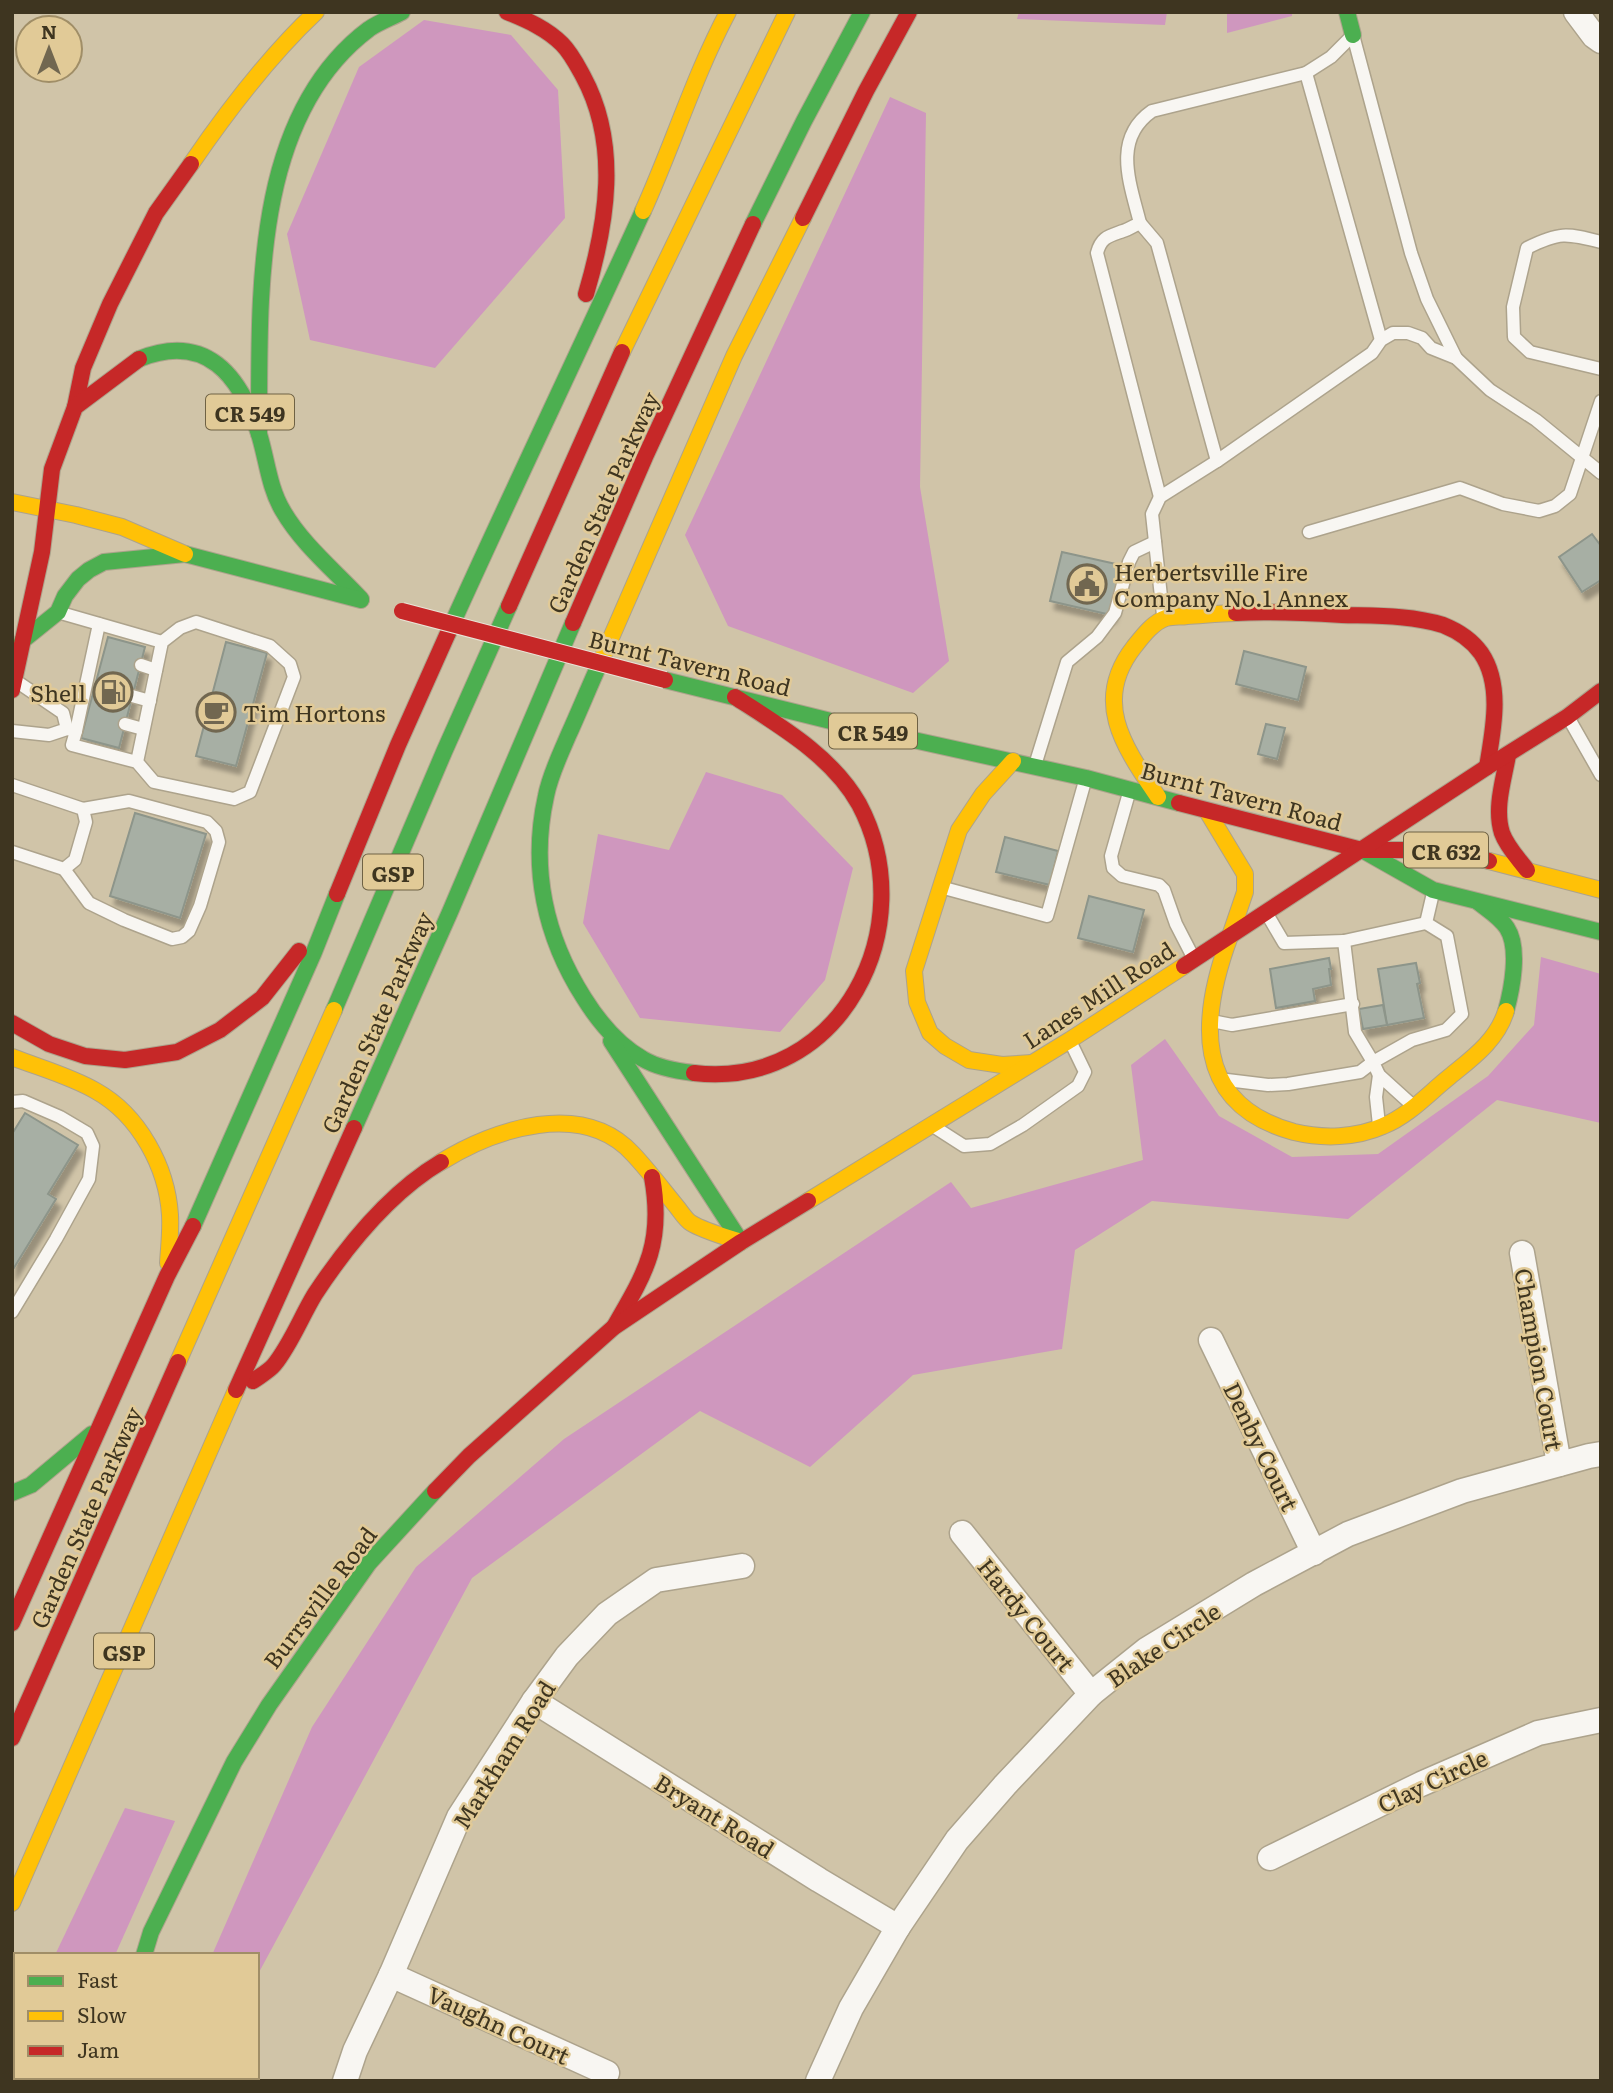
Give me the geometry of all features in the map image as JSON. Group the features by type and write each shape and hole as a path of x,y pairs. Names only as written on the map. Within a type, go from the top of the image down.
{"main road":[{"path":"13,685 42,552 52,469 75,407 83,368 104,317 156,214 230,108 316,12"},
{"path":"259,434 260,295 271,208 288,140 314,88 351,46 371,28 402,12"},
{"path":"507,12 532,22 563,45 584,76 600,114 609,170 604,223 587,290 512,491"},
{"path":"12,1623 167,1276 185,1245 314,952 398,745 512,491 583,344 660,173 708,49 728,12"},
{"name":"Garden State Parkway","path":"12,1738 633,328 787,12"},
{"name":"Garden State Parkway","path":"12,1903 447,919 607,545 726,278 816,96 862,12"},
{"path":"741,1242 565,967 550,934 539,884 539,834 545,798 556,764 734,356 866,91 909,12"},
{"path":"1347,12 1353,35"},
{"name":"CR 549","path":"75,407 140,358 167,350 190,352 212,359 230,375 245,399 259,434 269,475 282,510 300,536 360,599"},
{"name":"Burnt Tavern Road","path":"12,502 122,527 185,554 859,728 1086,778 1362,850 1448,850 1601,890"},
{"name":"CR 549","path":"22,641 58,612 65,596 78,579 104,562 185,554"},
{"path":"1158,797 1125,747 1115,719 1113,698 1119,668 1131,649 1164,619 1206,614 1296,612 1417,619 1457,629 1472,641 1485,657 1492,677 1496,706 1488,767"},
{"name":"Lanes Mill Road","path":"614,1327 741,1242 1070,1040 1567,717 1601,691"},
{"path":"596,1018 623,1045 653,1063 676,1071 715,1076 743,1073 773,1065 805,1048 836,1021 857,992 870,962 883,912 883,881 878,849 858,803 828,763 735,696"},
{"path":"1508,755 1500,822 1503,834 1527,870"},
{"path":"1013,761 983,794 959,830 914,971 917,1003 930,1033 945,1046 970,1060 1002,1065 1032,1063"},
{"path":"1207,811 1245,874 1245,892 1215,978 1210,1020 1214,1063 1219,1079"},
{"name":"Burnt Tavern Road","path":"1362,850 1433,890 1601,932"},
{"name":"CR 549","path":"1219,1079 1247,1110 1272,1125 1297,1133 1324,1137 1352,1136 1380,1129 1414,1107 1478,1052 1500,1028 1508,1008 1513,968 1510,932 1478,902"},
{"path":"12,1023 49,1044 85,1056 125,1060 177,1052 220,1030 262,998 330,910"},
{"path":"12,1057 106,1096 145,1138 164,1178 171,1211 167,1276"},
{"path":"233,1398 274,1365 316,1294 359,1234 403,1188 464,1147 516,1129 544,1124 592,1128 623,1144 632,1152 690,1223 741,1242"},
{"path":"614,1327 642,1277 655,1246 658,1200 652,1177"},
{"name":"Burrsville Road","path":"145,1953 151,1932 234,1762 268,1705 338,1602 386,1543 469,1455 614,1327"},
{"path":"12,1493 31,1485 99,1428"}],"street":[{"path":"1576,12 1601,41"},
{"name":"Champion Court","path":"1522,1253 1559,1464"},
{"name":"Denby Court","path":"1211,1340 1314,1553"},
{"name":"Blake Circle","path":"818,2081 851,2008 898,1927 957,1840 1091,1694 1146,1650 1254,1584 1348,1534 1462,1491 1589,1455 1601,1454"},
{"name":"Hardy Court","path":"962,1533 1091,1694"},
{"name":"Markham Road","path":"345,2081 355,2051 460,1817 566,1656 607,1614 656,1580 742,1566"},
{"name":"Bryant Road","path":"534,1701 898,1927"},
{"name":"Clay Circle","path":"1270,1858 1421,1784 1538,1733 1601,1720"},
{"name":"Vaughn Court","path":"391,1975 607,2073"}],"lane":[{"path":"708,49 718,12"},
{"path":"1217,461 1157,243 1140,223 1128,177 1128,142 1133,129 1152,111 1306,73 1331,57 1353,35"},
{"path":"1353,35 1411,253 1427,299 1455,358"},
{"path":"1306,73 1381,340"},
{"path":"1140,223 1107,235 1099,243 1097,253 1160,497"},
{"path":"1601,242 1573,235 1549,237 1527,248 1513,307 1514,337 1530,352 1601,369"},
{"path":"1164,619 1152,514 1160,497 1217,461 1372,353 1381,340 1393,333 1408,332 1422,338 1431,348 1455,358 1490,390 1536,420 1601,473"},
{"path":"1309,532 1460,488 1503,504 1539,511 1555,506 1570,494 1601,401"},
{"path":"1035,766 1067,662 1097,638 1115,613 1134,552 1155,542"},
{"path":"58,612 162,642"},
{"path":"13,685 63,713 71,730 72,745 136,762 154,782 234,799 250,792 294,677 290,664 270,646 196,622 180,628 162,642 136,762"},
{"path":"12,731 49,735 71,730 84,712 98,654 99,624"},
{"path":"141,665 156,670"},
{"path":"132,696 150,701"},
{"path":"1567,717 1601,775"},
{"path":"125,724 143,729"},
{"path":"940,887 1048,916 1086,778"},
{"path":"12,785 83,809 129,801 207,822 216,831 219,842 200,906 189,931 182,937 173,939 89,903 64,869 12,852"},
{"path":"1130,789 1113,850 1113,868 1122,876 1159,885 1164,890 1176,923 1194,959"},
{"path":"64,869 75,860 86,822 83,809"},
{"path":"1426,923 1433,890"},
{"path":"1219,1079 1268,1085 1360,1072 1412,1040 1446,1030 1462,1014 1447,936 1426,923 1344,941 1284,943 1266,913"},
{"path":"1344,941 1355,1032 1379,1075 1414,1107"},
{"path":"1210,1020 1231,1025 1353,1004"},
{"path":"932,1125 964,1146 990,1144 1023,1125 1078,1086 1085,1072 1070,1040"},
{"path":"1379,1075 1376,1097 1380,1129"},
{"path":"12,1102 23,1101 60,1117 87,1133 93,1146 89,1179 12,1312"}],"shaded area":[{"path":"1019,12 1167,12 1165,25 1017,19"},
{"path":"1227,12 1292,12 1292,16 1227,33"},
{"path":"424,20 511,35 558,90 565,218 435,368 310,340 287,234 359,67"},
{"path":"890,97 926,113 920,487 949,661 913,693 728,626 685,535"},
{"path":"706,772 782,795 853,868 825,980 780,1032 640,1018 583,923 598,834 669,850"},
{"path":"1541,957 1601,974 1601,1123 1497,1100 1348,1219 1152,1201 1075,1250 1062,1349 913,1375 810,1467 700,1411 472,1578 259,1972 259,1953 213,1953 312,1727 416,1567 564,1439 951,1182 971,1208 1143,1160 1131,1065 1165,1039 1219,1116 1292,1157 1378,1154 1488,1076 1534,1025"},
{"path":"125,1808 175,1821 116,1953 56,1953"}],"building":[{"path":"1592,534 1601,546 1601,580 1582,592 1559,557"},
{"name":"Herbertsville Fire Company No.1 Annex","path":"1062,552 1125,566 1111,615 1050,601"},
{"name":"Shell","path":"108,637 145,647 119,748 81,738"},
{"path":"226,642 267,653 236,766 196,756"},
{"path":"1244,651 1306,667 1298,700 1236,684"},
{"path":"1266,724 1285,728 1277,759 1258,754"},
{"path":"135,813 206,834 180,918 110,896"},
{"path":"1005,837 1058,851 1050,885 996,872"},
{"path":"1089,896 1144,910 1133,952 1078,938"},
{"path":"1329,958 1331,985 1313,989 1315,1001 1276,1008 1270,969"},
{"path":"1416,963 1424,1018 1387,1025 1378,969"},
{"path":"1383,1005 1387,1025 1363,1029 1359,1009"},
{"path":"25,1113 78,1145 48,1194 56,1199 12,1271 12,1134"}],"traffic: fast":[{"path":"259,434 263,271 270,215 282,161 302,111 330,67 369,29 402,12"},
{"path":"753,224 862,12"},
{"path":"1347,12 1353,35"},
{"path":"448,633 643,211"},
{"path":"139,359 163,352 183,351 201,355 217,364 230,377 251,413 271,483 283,511 309,546 361,599"},
{"path":"22,641 58,612 65,596 78,579 104,562 185,554 361,600"},
{"path":"334,1010 509,606"},
{"path":"354,1128 450,912 573,623"},
{"path":"600,663 548,788 541,823 540,849 544,901 559,951 590,1007 603,1024 625,1047 649,1062 667,1069 694,1073"},
{"path":"665,680 859,728 1086,778 1179,803"},
{"path":"1364,851 1433,890 1601,932"},
{"path":"193,1226 337,894"},
{"path":"1478,902 1501,920 1511,936 1514,969 1506,1011"},
{"path":"611,1041 741,1242"},
{"path":"12,1493 31,1485 92,1434"},
{"path":"145,1953 151,1932 234,1762 269,1705 369,1563 435,1491"}],"traffic: slow":[{"path":"191,164 249,85 281,47 316,12"},
{"path":"643,211 728,12"},
{"path":"622,352 787,12"},
{"path":"600,663 734,356 803,218"},
{"path":"12,502 122,527 185,554"},
{"path":"1158,797 1134,761 1118,724 1114,706 1115,687 1121,667 1134,647 1152,626 1161,620 1236,613"},
{"path":"1013,761 983,794 959,830 914,971 917,1002 930,1033 945,1046 969,1060 1002,1065 1032,1063"},
{"path":"1207,811 1245,874 1245,892 1230,936"},
{"path":"1489,861 1601,890"},
{"path":"1230,936 1213,997 1210,1026 1212,1054 1221,1079 1236,1101 1260,1119 1294,1132 1316,1136 1351,1135 1373,1130 1401,1117 1482,1049 1502,1022 1506,1011"},
{"path":"808,1201 1070,1040 1184,966"},
{"path":"178,1362 334,1010"},
{"path":"12,1057 96,1091 111,1101 138,1128 157,1161 168,1197 168,1263"},
{"path":"441,1162 486,1139 512,1130 538,1125 589,1127 613,1137 633,1154 689,1222 741,1242"},
{"path":"12,1903 236,1390"}],"traffic: jam":[{"path":"507,12 536,25 562,44 576,63 595,102 606,156 606,184 600,240 586,294"},
{"path":"803,218 909,12"},
{"path":"75,407 83,368 110,304 156,213 191,164"},
{"path":"573,623 645,457 753,224"},
{"path":"509,606 622,352"},
{"path":"12,690 42,552 52,469 75,407 139,359"},
{"path":"402,611 665,680"},
{"path":"1236,613 1289,612 1406,618 1443,625 1459,633 1481,653 1492,679 1494,708 1487,767"},
{"path":"337,894 398,745 448,633"},
{"path":"1184,966 1567,717 1601,691"},
{"path":"694,1073 746,1071 791,1055 828,1028 856,991 874,947 881,900 877,851 859,804 848,787 835,771 804,743 735,697"},
{"path":"1508,755 1500,794 1500,823 1507,843 1527,870"},
{"path":"1179,803 1362,850 1449,850 1489,861"},
{"path":"12,1023 49,1044 85,1056 125,1060 177,1052 220,1030 262,998 299,951"},
{"path":"236,1390 354,1128"},
{"path":"253,1381 270,1369 280,1357 315,1294 356,1238 387,1204 441,1162"},
{"path":"614,1327 650,1256 656,1221 652,1177"},
{"path":"435,1491 469,1456 614,1327 741,1242 808,1201"},
{"path":"12,1623 167,1276 193,1226"},
{"path":"12,1738 178,1362"}],"place":[{"name":"Herbertsville Fire Company No.1 Annex","path":"1087,584"},
{"name":"Shell","path":"113,692"},
{"name":"Tim Hortons","path":"216,712"}]}
